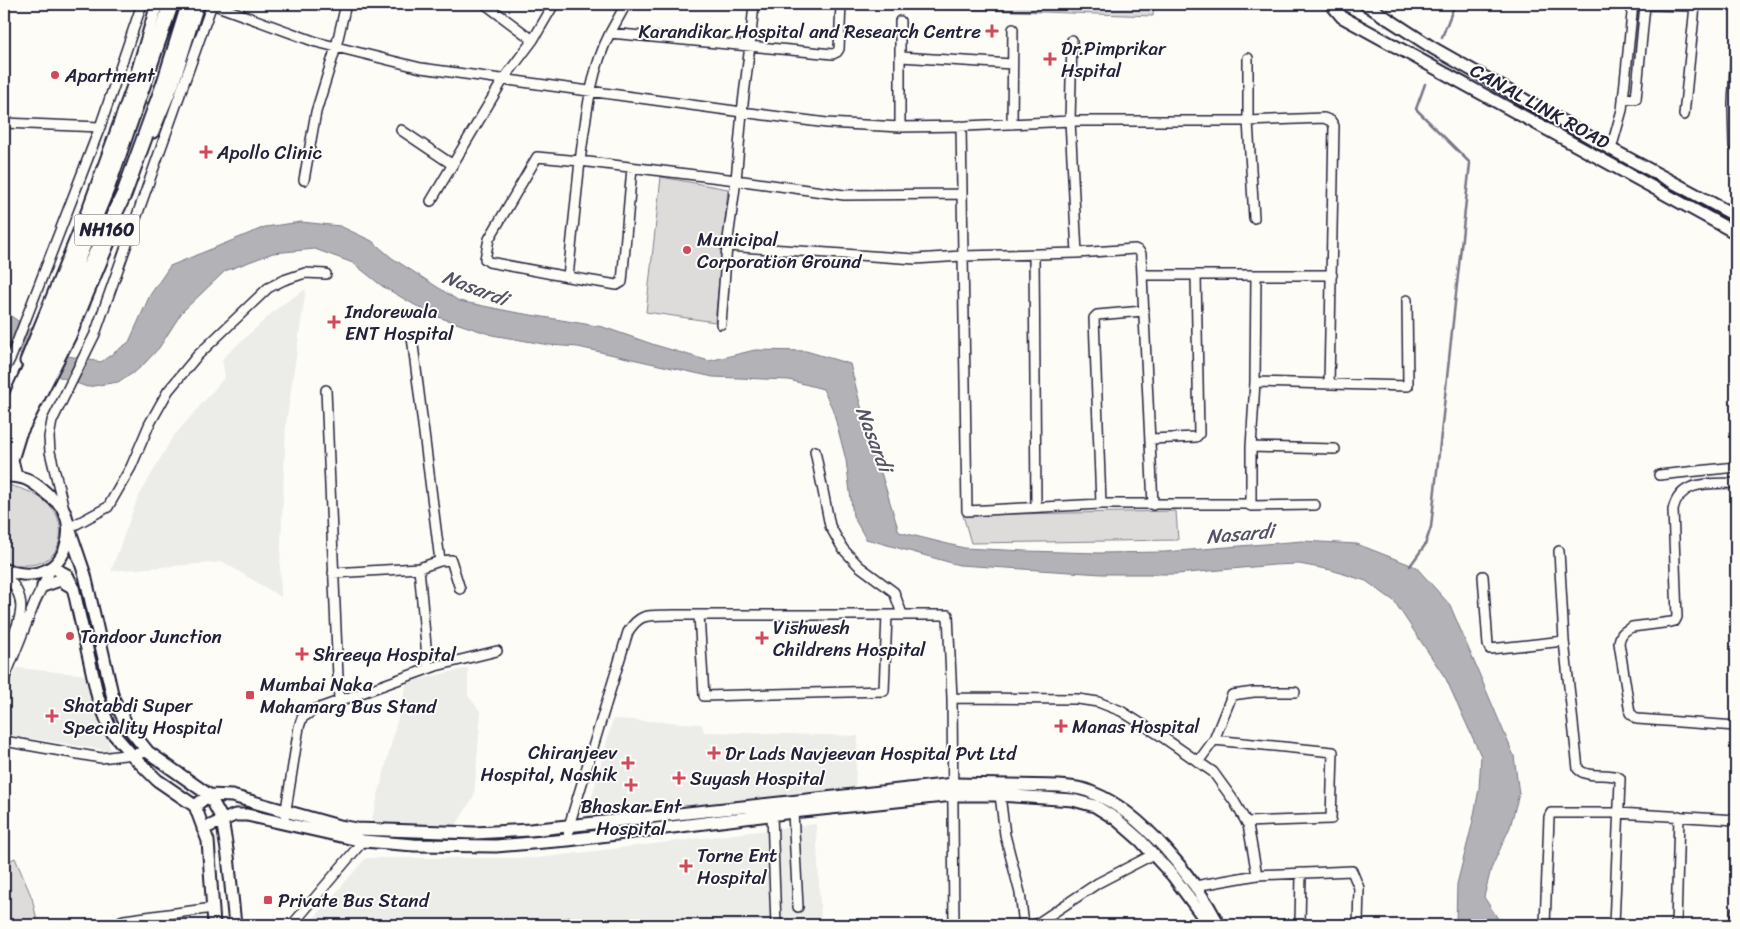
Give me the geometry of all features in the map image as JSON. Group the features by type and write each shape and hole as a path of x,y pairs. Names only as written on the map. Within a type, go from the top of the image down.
{"highway":[{"name":"NH160","path":"4,424 54,316 107,188 171,4"},
{"name":"NH160","path":"4,448 124,194 164,84 189,4"}],"main road":[{"path":"4,409 20,378 89,207 133,86 157,4"},
{"path":"198,4 173,84 70,336 20,434 12,460 10,476 33,481 64,510 90,596 113,698 128,727 148,752 209,795 222,819 235,925"},
{"name":"CANAL LINK ROAD","path":"1331,4 1342,17 1736,234"},
{"name":"CANAL LINK ROAD","path":"1365,4 1433,48 1611,149 1736,216"},
{"path":"1372,33 1386,18"},
{"path":"4,570 20,574 38,573 52,567 65,551 69,528"},
{"path":"52,567 67,575 74,587 98,698 111,731 157,780 194,806 208,841 214,925"},
{"path":"43,586 60,580 74,587"},
{"path":"194,806 209,795 232,796 356,829 475,833 530,830 953,789 1060,786 1094,793 1142,823 1195,886 1219,925"},
{"path":"203,828 222,819 241,815 363,841 414,845 496,846 568,840 772,815 953,789 1000,796 1073,800 1094,806 1116,819 1154,854 1173,876 1208,925"}],"street":[{"path":"4,371 12,355 100,127 142,4"},
{"path":"64,510 50,452 49,437 52,421 95,334 212,4 316,42 421,68 826,123 961,126 1070,120 1248,121 1324,118 1334,126 1329,384"},
{"path":"304,180 316,112 336,47 346,4"},
{"path":"485,4 533,40"},
{"path":"431,202 503,80 533,40 554,4"},
{"path":"568,277 580,161 590,92 605,43 626,4"},
{"path":"721,324 754,4"},
{"path":"610,33 833,54 839,49 841,4"},
{"path":"1623,98 1636,98 1645,5 1695,6 1684,115"},
{"path":"1611,149 1622,110 1632,8 1644,14"},
{"path":"900,21 900,126"},
{"path":"1012,124 1013,29"},
{"path":"1072,40 1070,120 1077,253"},
{"path":"1734,146 1736,49"},
{"path":"901,57 1012,64"},
{"path":"1248,58 1248,121 1254,218"},
{"path":"4,122 100,127"},
{"path":"961,126 967,511 1101,504 1315,505"},
{"path":"401,130 453,165"},
{"path":"632,168 622,282 617,285 568,277 488,262 485,258 489,239 536,158 539,156 844,195 962,194"},
{"path":"728,246 915,259 1135,249 1139,251 1141,254 1153,504"},
{"path":"1034,255 1036,506"},
{"path":"69,528 108,507 131,467 149,425 168,391 197,356 268,288 284,280 305,274 326,274"},
{"path":"1142,274 1332,275"},
{"path":"1150,440 1196,437 1199,434 1196,275"},
{"path":"1251,506 1256,275"},
{"path":"1255,382 1408,386 1407,300"},
{"path":"1101,504 1094,318 1097,315 1144,311"},
{"path":"412,337 440,561"},
{"path":"326,390 339,701"},
{"path":"1252,447 1335,449"},
{"path":"815,451 830,526 834,536 843,549 860,566 894,592 902,614"},
{"path":"1660,475 1736,467"},
{"path":"1736,482 1690,487 1679,496 1673,510 1678,618 1671,622 1632,627 1620,637 1618,643 1630,714 1633,717 1638,719 1736,726"},
{"path":"1559,551 1564,640 1578,769 1584,773 1620,778 1614,925"},
{"path":"334,573 419,568 440,561 451,560 460,589"},
{"path":"4,680 29,617 52,567"},
{"path":"419,568 428,668"},
{"path":"4,575 18,592 22,603 22,611 4,657"},
{"path":"1483,576 1488,645 1490,650 1564,640"},
{"path":"22,611 29,617"},
{"path":"699,615 704,696 884,691 887,615"},
{"path":"568,840 568,826 628,632 635,622 645,616 948,615 952,698 954,925"},
{"path":"284,824 302,718 314,710 428,668 497,651"},
{"path":"1198,762 1214,740 1232,695 1254,692 1294,692"},
{"path":"952,698 1078,699 1098,702 1121,711 1213,772 1234,801 1246,822 1253,848 1257,875"},
{"path":"1214,740 1333,752 1331,818 1246,822"},
{"path":"4,741 101,758 148,752"},
{"path":"1000,796 1005,834 1020,893 1024,925"},
{"path":"793,812 798,907"},
{"path":"1545,925 1550,815 1553,812 1618,813 1736,820"},
{"path":"772,815 776,925"},
{"path":"1676,925 1679,816"},
{"path":"292,925 363,841"},
{"path":"1034,925 1098,883 1154,854"},
{"path":"1195,886 1257,875 1352,872 1359,888 1358,924"},
{"path":"1300,925 1301,873"},
{"path":"120,925 124,920 213,908"},
{"path":"1736,911 1736,925"}],"shaded area":[{"path":"875,4 1154,4 1153,16 875,6"},
{"name":"Municipal Corporation Ground","path":"661,177 728,189 715,322 646,312"},
{"path":"301,222 340,226 372,241 392,258 459,301 603,327 709,361 755,350 806,351 850,364 899,532 964,548 1099,553 1165,552 1302,541 1357,544 1416,567 1450,605 1514,756 1519,794 1510,827 1491,869 1484,897 1502,925 1461,925 1456,921 1457,884 1479,789 1481,756 1446,679 1394,601 1366,581 1331,570 1299,564 1177,574 1102,574 959,565 866,539 853,516 846,460 833,410 823,389 789,380 713,377 578,347 549,345 492,335 432,315 382,286 353,263 315,249 273,253 225,271 182,312 159,348 144,364 118,382 87,387 60,377 29,361 4,341 4,309 68,356 101,362 129,342 150,295 170,266 265,227"},
{"path":"306,289 286,424 280,568 281,597 223,562 111,571 137,500 172,438 225,377 222,359 280,306"},
{"path":"4,485 14,486 30,492 45,501 55,511 60,526 59,542 57,549 46,560 36,564 25,565 4,562"},
{"path":"1176,511 1178,540 971,543 963,515"},
{"path":"4,599 9,603 11,622 4,636"},
{"name":"Shatabdi Super Speciality Hospital","path":"17,668 87,675 111,751 4,734 4,697"},
{"path":"468,668 468,696 481,712 474,796 455,827 371,823 407,682"},
{"path":"613,719 702,724 704,732 858,736 855,787 586,818"},
{"path":"816,824 821,925 308,925 366,858 538,858"},
{"path":"15,858 32,898 38,925 4,925 4,863"}],"waterway":[{"path":"1442,37 1455,4"},
{"path":"1410,566 1425,545 1431,527 1470,163 1416,109 1425,84"}],"place":[{"name":"Karandikar Hospital and Research Centre","path":"992,31"},
{"name":"Dr.Pimprikar Hspital","path":"1050,59"},
{"name":"Apartment","path":"55,75"},
{"name":"Apollo Clinic","path":"206,152"},
{"name":"Municipal Corporation Ground","path":"687,250"},
{"name":"Indorewala ENT Hospital","path":"334,322"},
{"name":"Tandoor Junction","path":"70,636"},
{"name":"Vishwesh Childrens Hospital","path":"762,638"},
{"name":"Shreeya Hospital","path":"302,654"},
{"name":"Mumbai Naka Mahamarg Bus Stand","path":"250,695"},
{"name":"Shatabdi Super Speciality Hospital","path":"52,716"},
{"name":"Manas Hospital","path":"1061,726"},
{"name":"Dr Lads Navjeevan Hospital Pvt Ltd","path":"714,753"},
{"name":"Chiranjeev Hospital, Nashik","path":"628,763"},
{"name":"Suyash Hospital","path":"679,778"},
{"name":"Bhaskar Ent Hospital","path":"631,785"},
{"name":"Torne Ent Hospital","path":"686,866"},
{"name":"Private Bus Stand","path":"268,900"}],"water label":[{"name":"Nasardi","path":"475,288"},
{"name":"Nasardi","path":"874,439"},
{"name":"Nasardi","path":"1240,534"}]}
